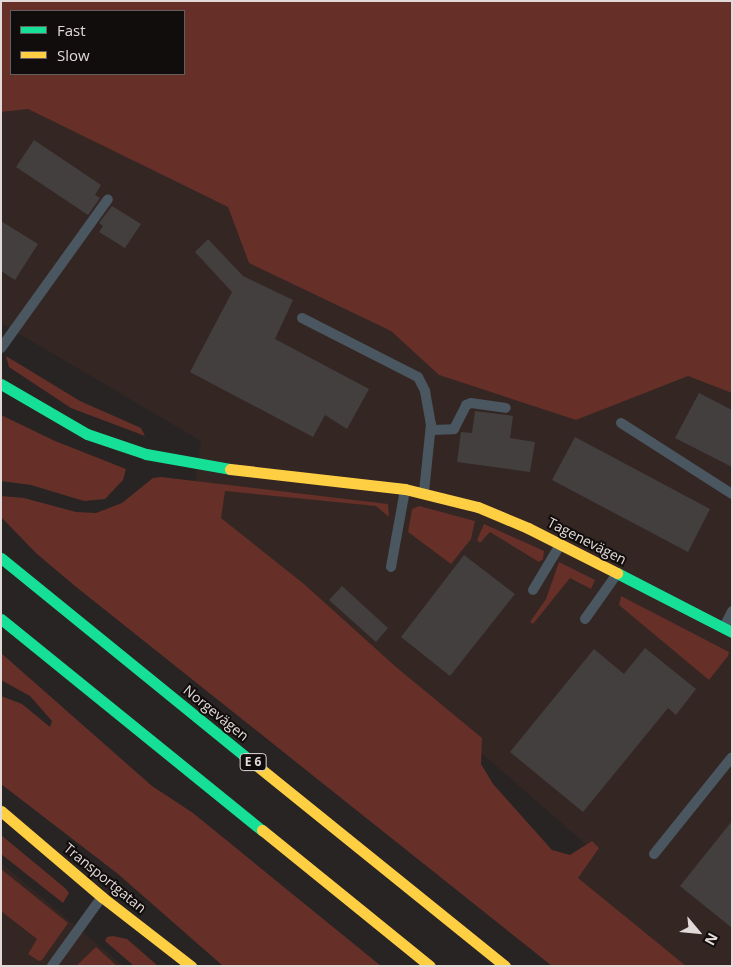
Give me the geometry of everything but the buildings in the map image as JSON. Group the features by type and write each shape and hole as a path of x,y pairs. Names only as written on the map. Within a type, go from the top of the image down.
{"main road":[{"name":"Tagenevägen","path":"1,384 88,434 146,454 229,469 424,492 478,507 561,544 728,630"},
{"name":"Norgevägen","path":"1,558 505,966"},
{"path":"1,619 430,966"},
{"name":"Transportgatan","path":"1,811 102,897 191,966"}],"lane":[{"path":"1,348 108,199"},
{"path":"302,318 418,377 425,391 431,430 424,492"},
{"path":"431,430 454,428 471,403 506,408"},
{"path":"621,423 732,494"},
{"path":"391,567 405,489"},
{"path":"533,590 561,544"},
{"path":"585,619 618,574"},
{"path":"728,630 732,611"},
{"path":"654,854 732,757"},
{"path":"52,966 82,929 102,897"}],"shaded area":[{"path":"1,1 732,1 732,393 688,376 576,420 439,375 391,331 249,263 228,207 28,109 1,112"},
{"path":"28,109 228,207 249,263 391,331 439,375 576,420 688,375 732,393 732,966 675,966 568,875 590,848 193,501 201,441 1,323 1,112"},
{"path":"6,356 80,401 141,428 145,436 71,408 9,367"},
{"path":"1,415 55,441 126,469 123,480 105,499 84,501 31,485 1,481"},
{"path":"161,477 388,504 389,517 376,506 225,491 221,518 304,584 396,667 482,738 481,764 493,784 552,850 570,855 592,841 599,848 578,878 686,966 552,966 75,586 37,554 1,517 1,496 24,498 76,512 96,513 122,503 153,478"},
{"path":"419,506 475,521 471,539 451,564 408,532 412,509"},
{"path":"484,524 544,551 543,559 539,562 490,532 480,543 477,540"},
{"path":"559,562 595,580 591,589 570,578 533,624 530,622 546,599"},
{"path":"621,596 729,652 728,656 709,680 619,605"},
{"path":"1,653 152,786 193,813 381,966 223,966 118,874 1,784 1,696 22,704 50,727 52,721 30,696 1,680"},
{"path":"1,835 65,888 69,893 63,903 1,854"},
{"path":"1,863 123,966 1,966"},
{"path":"1,869 68,923 42,960 39,961 28,954 37,939 1,911"},
{"path":"113,936 127,939 158,966 134,966 105,941 107,937"},
{"path":"96,947 117,966 76,966"}],"traffic: fast":[{"path":"1,384 87,434 146,454 230,469"},
{"path":"1,558 256,765"},
{"path":"617,573 732,632"},
{"path":"1,619 262,830"}],"traffic: slow":[{"path":"230,469 405,489 478,507 528,528 617,573"},
{"path":"256,765 505,966"},
{"path":"1,811 102,897 191,966"},
{"path":"262,830 430,966"}]}
